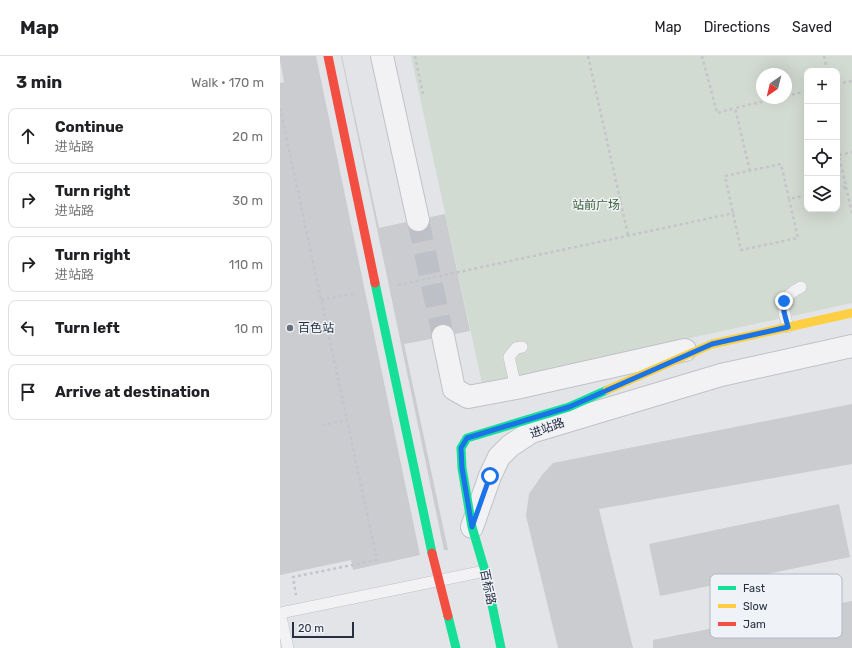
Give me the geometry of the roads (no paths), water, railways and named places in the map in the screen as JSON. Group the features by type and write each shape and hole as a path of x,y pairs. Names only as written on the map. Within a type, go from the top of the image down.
{"street":[{"path":"328,56 432,553 456,648"},
{"path":"382,56 418,220"},
{"name":"进站路","path":"472,527 462,468 461,448 467,438 569,407 712,344 852,313"},
{"path":"443,336 454,389 468,397 516,388 712,344"},
{"name":"进站路","path":"472,527 490,476 500,457 510,446 531,432 721,375 852,346"},
{"name":"百标路","path":"472,527 485,571 501,648"}],"lane":[{"path":"788,327 784,312 784,301 790,292 801,287"},
{"path":"516,388 509,357 516,348 522,347"},
{"path":"288,648 280,613 485,571"}],"tunnel":[{"path":"418,220 443,336"}],"place":[{"name":"百色站","path":"290,328"}],"park label":[{"name":"站前广场","path":"596,205"}]}
